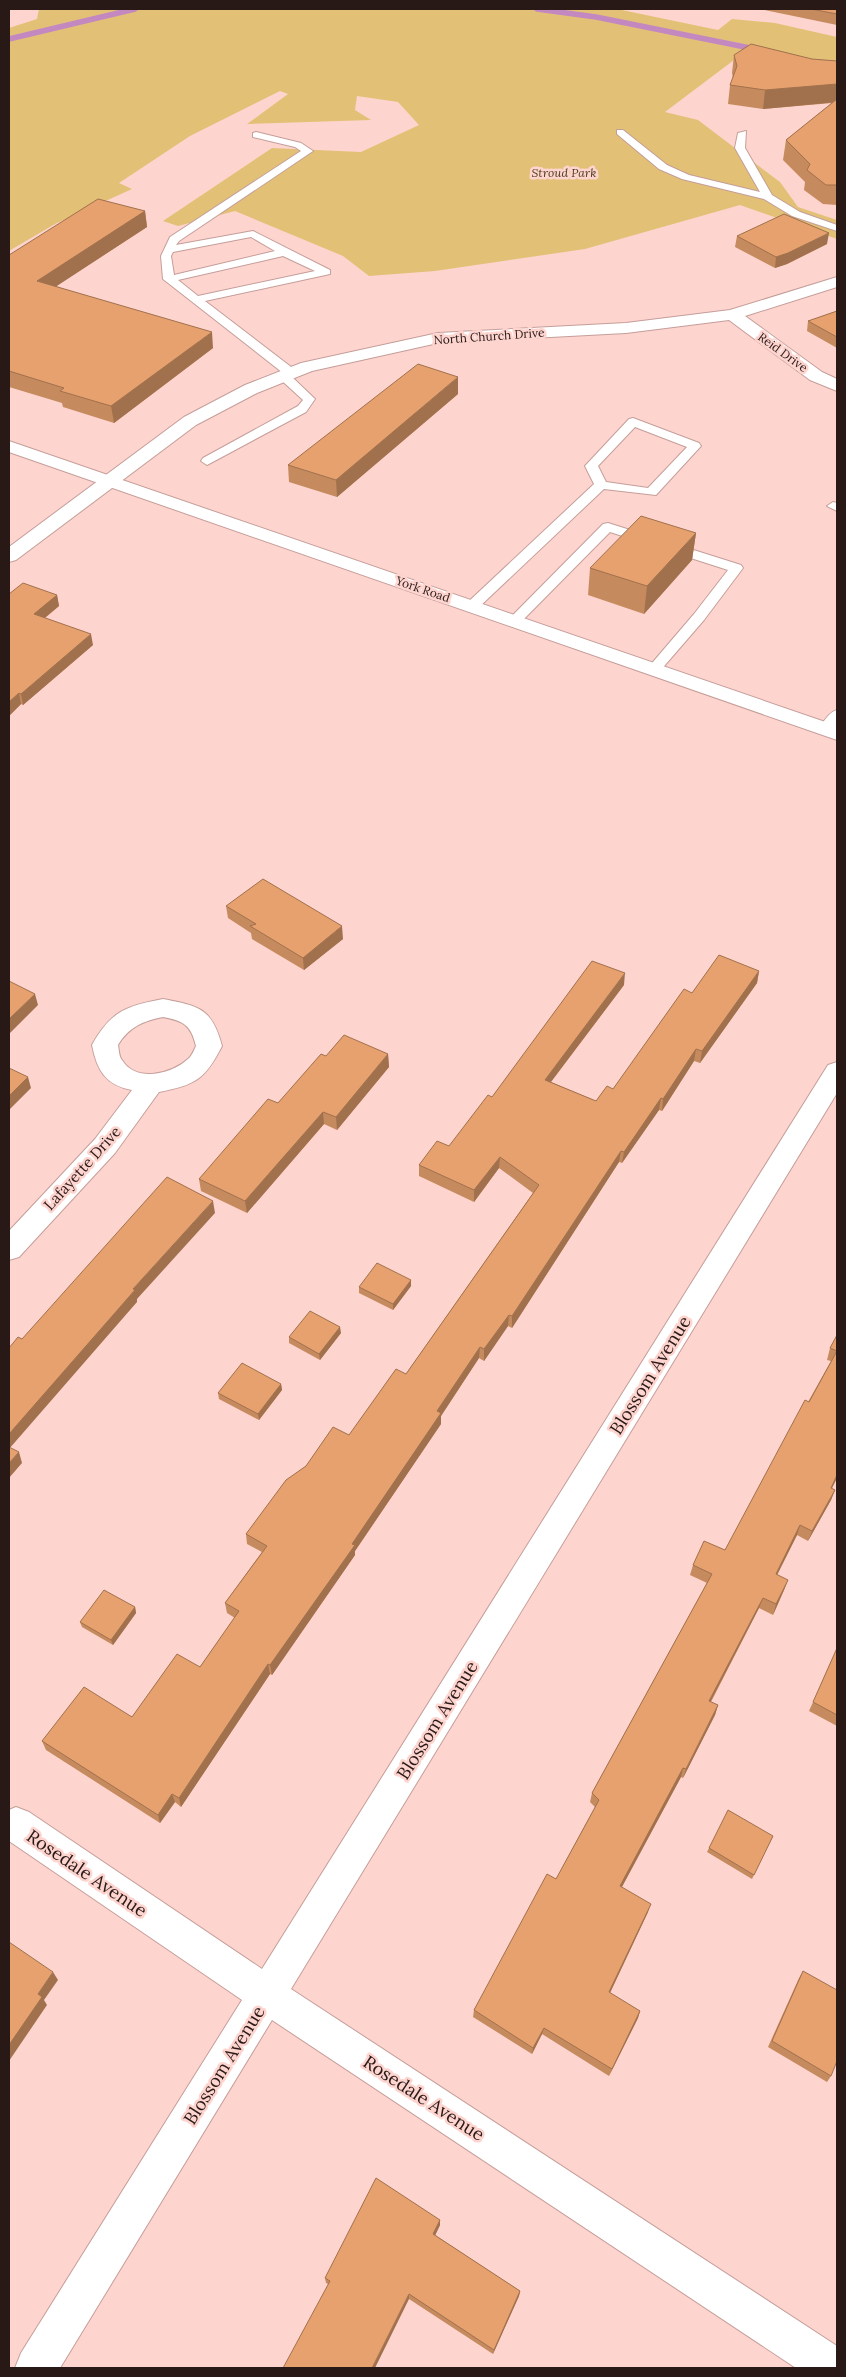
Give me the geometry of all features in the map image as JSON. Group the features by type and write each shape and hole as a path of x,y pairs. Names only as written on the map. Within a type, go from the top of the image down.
{"street":[{"name":"North Church Drive","path":"9,556 190,421 251,389 307,367 370,351 438,338 626,328 732,315 837,282"},
{"name":"Reid Drive","path":"732,315 816,376 837,386"},
{"name":"York Road","path":"9,446 654,669 834,725"},
{"name":"Blossom Avenue","path":"36,2368 837,1072"},
{"name":"Lafayette Drive","path":"9,1249 105,1146 151,1084"},
{"name":"Rosedale Avenue","path":"16,1825 267,1995 833,2368"}],"lane":[{"path":"620,132 663,167 686,177 768,197 796,214 837,228"},
{"path":"743,133 740,148 768,197"},
{"path":"208,461 302,409 309,399 288,374 169,279 166,256 174,239 308,151 298,145 256,135"},
{"path":"169,250 253,234 284,252 326,272 196,300"},
{"path":"169,279 284,252"},
{"path":"633,422 695,446 651,492 601,485 591,466 633,422"},
{"path":"472,606 601,485"},
{"path":"514,621 608,527 736,568 699,617 654,669"}],"green space":[{"name":"Stroud Park","path":"39,9 617,9 718,30 732,19 775,23 837,37 837,80 738,57 665,112 698,120 780,182 798,207 837,220 837,239 740,205 585,249 435,271 369,276 343,256 235,211 178,226 163,221 272,148 361,152 419,125 398,102 357,96 355,110 371,120 247,124 288,94 280,91 190,136 119,183 132,189 55,224 9,251 9,28 37,19"}],"building":[{"path":"811,9 837,9 837,14"},
{"path":"751,44 812,59 837,61 837,84 765,90 730,85 737,66 734,55"},
{"path":"837,99 837,185 826,185 807,170 810,164 786,140"},
{"path":"98,199 145,211 37,281 212,332 111,406 60,391 64,388 9,371 9,255"},
{"path":"784,214 829,233 776,257 737,236"},
{"path":"837,311 837,337 808,321"},
{"path":"418,364 458,377 336,480 288,465"},
{"path":"641,516 696,533 647,586 590,568"},
{"path":"23,583 57,595 34,614 91,634 21,694 19,693 9,702 9,594"},
{"path":"263,879 342,926 303,958 250,926 256,924 226,906"},
{"path":"719,955 759,971 702,1051 696,1049 663,1099 661,1098 624,1152 621,1151 512,1316 509,1315 484,1349 480,1347 437,1411 441,1413 352,1544 355,1545 270,1665 268,1664 179,1798 172,1794 158,1815 42,1741 84,1687 132,1717 177,1654 200,1667 239,1611 225,1603 267,1546 246,1534 286,1480 306,1466 333,1427 349,1435 396,1369 406,1374 539,1185 500,1157 474,1190 419,1165 437,1141 449,1146 488,1095 492,1097 592,961 625,973 545,1080 596,1101 607,1086 613,1089 684,989 692,993"},
{"path":"9,981 35,994 9,1019"},
{"path":"344,1035 388,1054 336,1117 323,1112 245,1201 199,1179 268,1099 278,1103 321,1054 326,1056"},
{"path":"9,1068 28,1077 9,1096"},
{"path":"167,1177 213,1201 133,1289 135,1290 9,1434 9,1348 18,1337 22,1339"},
{"path":"377,1263 411,1280 393,1304 359,1287"},
{"path":"310,1311 340,1327 319,1354 289,1337"},
{"path":"837,1335 837,1351 830,1348"},
{"path":"837,1351 837,1475 831,1488 835,1490 812,1531 800,1525 776,1574 788,1580 776,1604 763,1598 709,1701 718,1705 686,1769 683,1768 620,1886 651,1904 609,1992 640,2011 612,2069 544,2028 533,2048 474,2010 547,1874 556,1879 599,1800 592,1793 712,1574 693,1565 704,1541 725,1550 805,1400 809,1402"},
{"path":"242,1363 281,1384 258,1414 218,1393"},
{"path":"9,1447 19,1452 9,1463"},
{"path":"104,1590 135,1607 111,1640 80,1622"},
{"path":"837,1648 837,1715 813,1702"},
{"path":"728,1810 773,1836 754,1875 709,1848"},
{"path":"9,1942 53,1972 38,1994 42,1997 9,2045"},
{"path":"803,1971 837,1990 837,2061 831,2076 772,2041"},
{"path":"376,2178 440,2220 433,2234 520,2291 494,2350 409,2294 372,2368 283,2368 330,2281 325,2278"}],"waterway":[{"path":"9,39 135,9"},
{"path":"537,9 596,17 760,50"}]}
